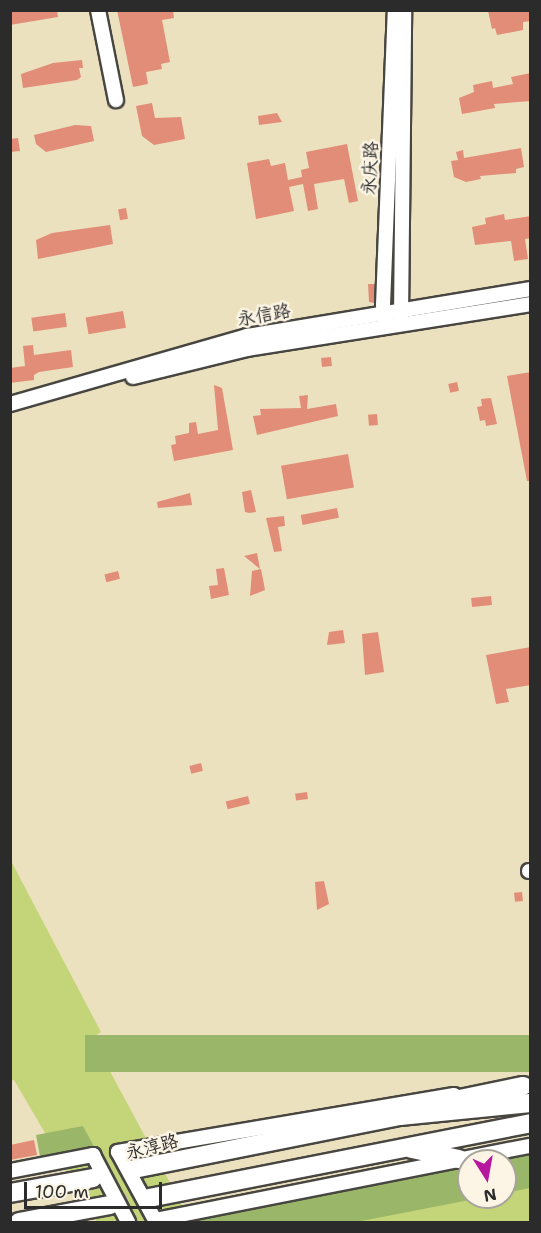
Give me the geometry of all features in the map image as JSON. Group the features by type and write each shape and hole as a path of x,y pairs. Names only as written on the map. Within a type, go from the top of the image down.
{"main road":[{"name":"永淳路","path":"134,1169 400,1116 527,1095"},
{"path":"149,1198 528,1124"},
{"path":"404,1148 457,1159"},
{"path":"10,1193 93,1178"},
{"path":"19,1222 110,1205"}],"street":[{"path":"98,10 116,100"},
{"name":"永庆路","path":"385,320 395,10"},
{"name":"永庆路","path":"401,317 404,10"},
{"name":"永信路","path":"10,414 183,362 531,289"},
{"name":"永信路","path":"401,317 531,304"},
{"name":"永信路","path":"10,404 237,338 385,320"},
{"name":"永淳路","path":"457,1159 155,1220 118,1152 393,1102 527,1095"},
{"name":"永淳路","path":"514,1149 531,1146"},
{"path":"10,1171 93,1155 128,1222"}],"green space":[{"path":"10,859 101,1032 92,1038 189,1218 225,1213 230,1222 97,1222 14,1080 11,1081"},
{"path":"85,1035 530,1035 530,1072 85,1072"},
{"path":"83,1126 100,1158 42,1167 36,1135"},
{"path":"530,1153 530,1188 517,1191 517,1156"},
{"path":"457,1167 457,1202 356,1222 179,1222"},
{"path":"530,1187 530,1222 341,1222 457,1201 457,1209 517,1209 517,1189"}],"building":[{"path":"10,10 57,10 58,17 10,25"},
{"path":"117,10 173,10 174,18 162,20 170,62 161,64 162,69 146,72 148,84 133,87"},
{"path":"531,10 531,21 523,22 523,30 497,35 495,28 492,29 488,11"},
{"path":"82,60 83,68 79,68 81,77 77,80 23,88 21,74 53,63"},
{"path":"531,73 531,101 494,104 495,108 462,114 459,98 474,92 473,85 492,81 493,88 513,84 511,77"},
{"path":"152,103 155,118 181,117 185,139 154,145 142,136 136,106"},
{"path":"277,113 282,122 259,125 258,116"},
{"path":"75,125 91,126 94,141 46,152 36,144 34,135"},
{"path":"18,138 20,151 10,152 10,139"},
{"path":"347,144 358,201 349,203 344,179 314,184 318,209 308,211 303,184 289,187 294,211 256,219 247,163 269,159 271,166 285,163 288,180 302,177 301,170 309,168 306,152"},
{"path":"521,148 524,167 516,169 516,173 480,176 481,179 466,182 454,177 451,161 458,160 456,152 463,150 464,158"},
{"path":"126,208 128,219 120,220 118,209"},
{"path":"504,214 505,220 531,216 531,238 525,239 528,259 514,261 511,241 475,245 472,227 486,224 485,218"},
{"path":"110,225 113,244 38,259 36,240 52,233"},
{"path":"368,284 375,284 374,303 369,302"},
{"path":"123,311 126,328 89,334 86,318"},
{"path":"65,313 67,327 33,332 31,318"},
{"path":"33,345 34,355 71,350 73,367 39,372 34,375 34,380 10,383 10,368 25,366 23,346"},
{"path":"331,357 332,366 322,367 321,358"},
{"path":"531,372 531,481 527,481 507,376"},
{"path":"457,382 459,391 450,393 448,384"},
{"path":"214,385 222,388 233,450 174,461 171,445 176,444 175,436 189,433 189,423 196,422 198,434 218,430"},
{"path":"308,395 307,409 336,404 338,416 257,435 253,416 261,415 260,409 301,408 299,396"},
{"path":"491,398 497,424 486,426 485,420 480,421 477,407 482,406 481,399"},
{"path":"377,414 378,425 369,426 368,415"},
{"path":"348,454 354,487 287,499 281,466"},
{"path":"251,490 256,512 249,513 245,512 242,492"},
{"path":"190,493 192,505 158,508 157,502"},
{"path":"337,508 339,518 303,525 301,515"},
{"path":"284,516 285,526 278,527 282,551 274,552 266,518"},
{"path":"257,553 260,569 244,556"},
{"path":"224,568 229,595 211,599 209,586 218,585 216,569"},
{"path":"261,569 265,590 250,596 252,571"},
{"path":"118,571 120,579 106,582 104,574"},
{"path":"491,596 492,605 472,607 471,598"},
{"path":"343,630 345,643 327,645 329,632"},
{"path":"378,632 384,672 365,675 362,634"},
{"path":"531,647 531,685 506,689 509,702 496,704 486,655"},
{"path":"201,763 203,771 191,774 189,766"},
{"path":"307,792 308,799 296,801 295,794"},
{"path":"248,796 250,804 228,809 226,802"},
{"path":"324,881 329,904 317,910 315,882"},
{"path":"522,892 523,901 515,902 514,893"},
{"path":"34,1140 37,1155 10,1160 10,1145"}],"tunnel":[{"path":"93,1178 134,1169"},
{"path":"110,1205 149,1198"}]}
